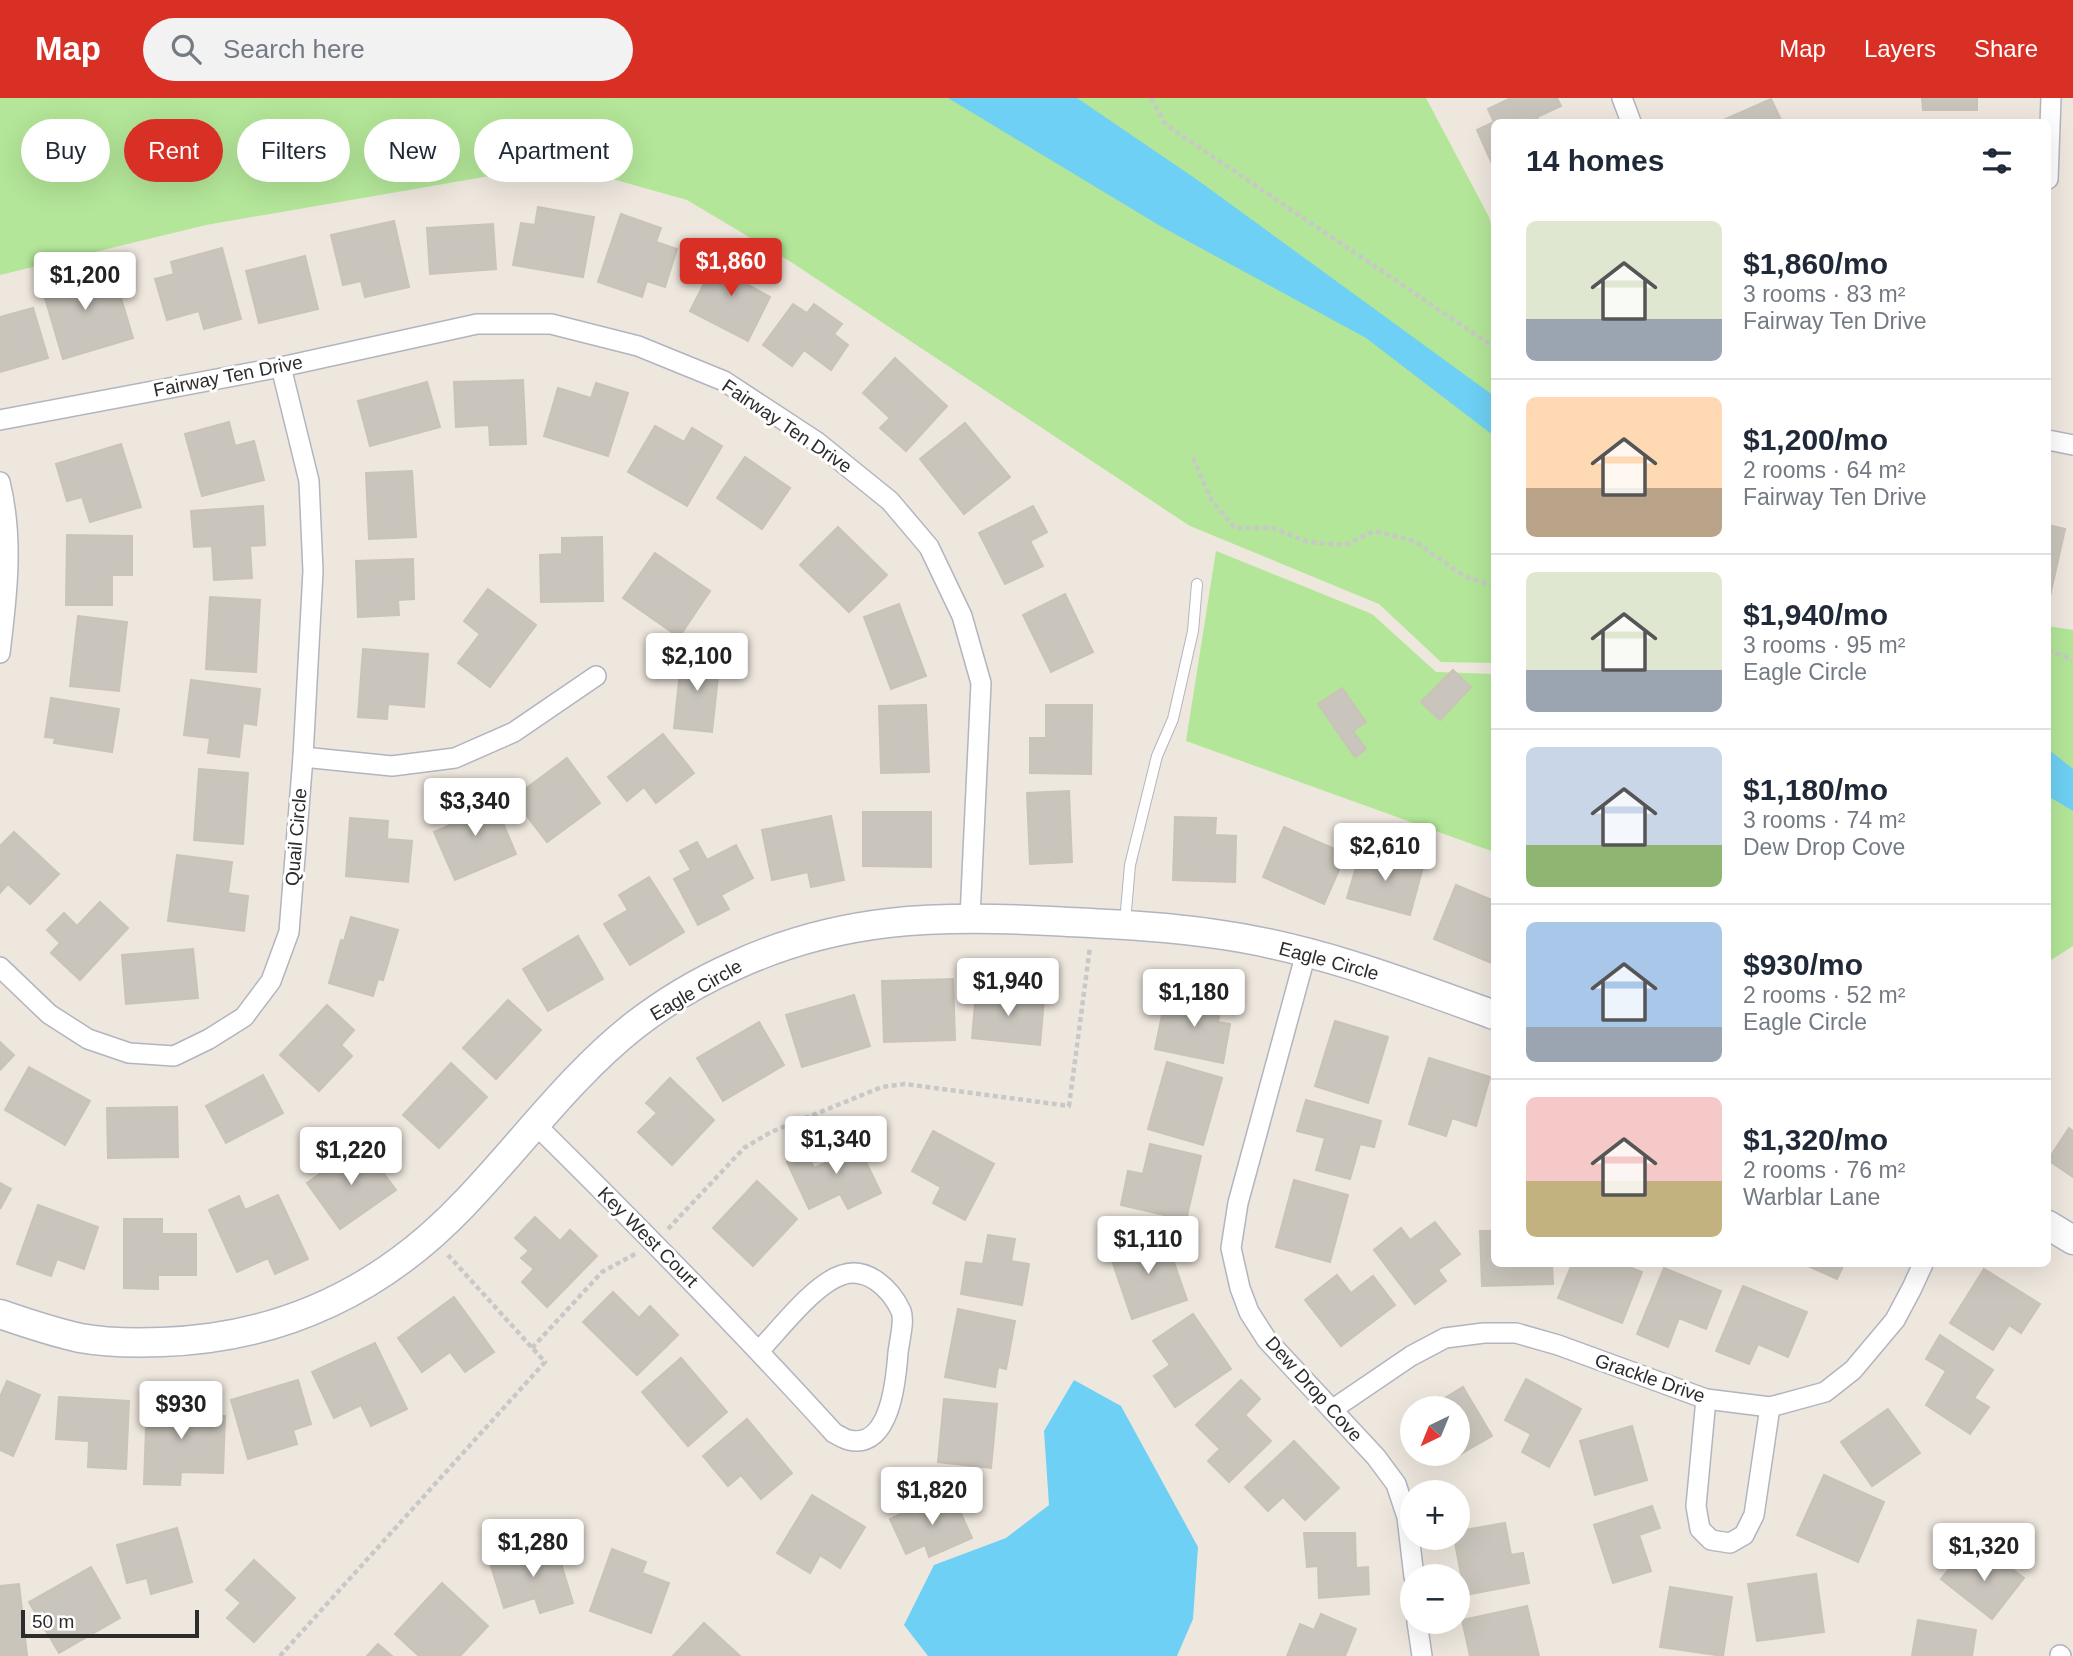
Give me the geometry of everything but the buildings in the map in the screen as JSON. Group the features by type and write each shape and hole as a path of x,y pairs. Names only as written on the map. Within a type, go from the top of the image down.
{"street":[{"path":"1622,98 1630,119"},
{"path":"2050,119 2051,98"},
{"name":"Fairway Ten Drive","path":"0,420 281,367 477,324 551,324 638,346 724,380 817,442 891,501 929,547 962,616 981,683 970,917"},
{"name":"Quail Circle","path":"0,967 49,1014 88,1039 130,1053 174,1056 209,1039 244,1017 271,981 289,932 303,757 313,571 310,481 281,367"},
{"path":"2051,441 2073,445"},
{"path":"0,482 5,501 9,556 0,653"},
{"path":"303,757 392,766 454,758 514,733 596,676"},
{"name":"Eagle Circle","path":"0,1314 81,1338 134,1343 194,1341 250,1332 307,1314 352,1293 393,1268 431,1236 462,1206 595,1061 635,1025 687,990 734,966 785,944 836,930 887,922 970,917 1093,923 1217,934 1306,953 1398,980 1491,1014"},
{"name":"Dew Drop Cove","path":"1306,953 1238,1203 1231,1248 1240,1288 1249,1312 1267,1340 1333,1409 1396,1484 1407,1517 1412,1564"},
{"name":"Key West Court","path":"536,1125 760,1351 834,1433 850,1441 870,1437 884,1422 894,1394 902,1313 887,1289 867,1275 844,1274 822,1285 760,1351"},
{"path":"2051,1227 2073,1240"},
{"name":"Grackle Drive","path":"1333,1409 1411,1356 1446,1338 1485,1333 1516,1333 1558,1345 1706,1399 1770,1407 1825,1392 1853,1370 1895,1320 1922,1267"},
{"path":"1706,1399 1696,1506 1700,1529 1711,1540 1730,1543 1744,1535 1754,1516 1770,1407"},
{"path":"1419,1634 1422,1656"}],"lane":[{"path":"1125,926 1130,865 1157,756 1172,719 1192,631 1197,584"}],"path":[{"path":"1151,98 1166,125 1491,345"},
{"path":"1193,458 1212,501 1235,528 1273,528 1308,542 1345,545 1374,531 1413,541 1464,576 1491,585"},
{"path":"2051,651 2073,660"},
{"path":"532,1348 602,1272 655,1243 744,1148 771,1132 882,1087 905,1084 1069,1106 1093,923"},
{"path":"280,1656 545,1362 431,1236"}],"green space":[{"path":"0,98 1426,98 1491,225 1491,663 1441,662 1379,604 1190,526 791,262 687,200 623,182 633,182 633,119 474,119 474,179 460,181 460,119 364,119 364,182 455,182 206,225 0,275"},
{"path":"1216,551 1372,614 1436,672 1491,674 1491,851 1186,741"},
{"path":"2051,626 2073,630 2073,946 2051,960"}],"water":[{"path":"948,98 1077,98 1196,179 1491,394 1491,434 1366,338 1162,227"},
{"path":"2051,751 2073,769 2073,811 2051,798"},
{"path":"1074,1380 1121,1406 1198,1547 1193,1619 1177,1656 928,1656 904,1625 934,1565 1006,1538 1049,1505 1044,1431"}]}
